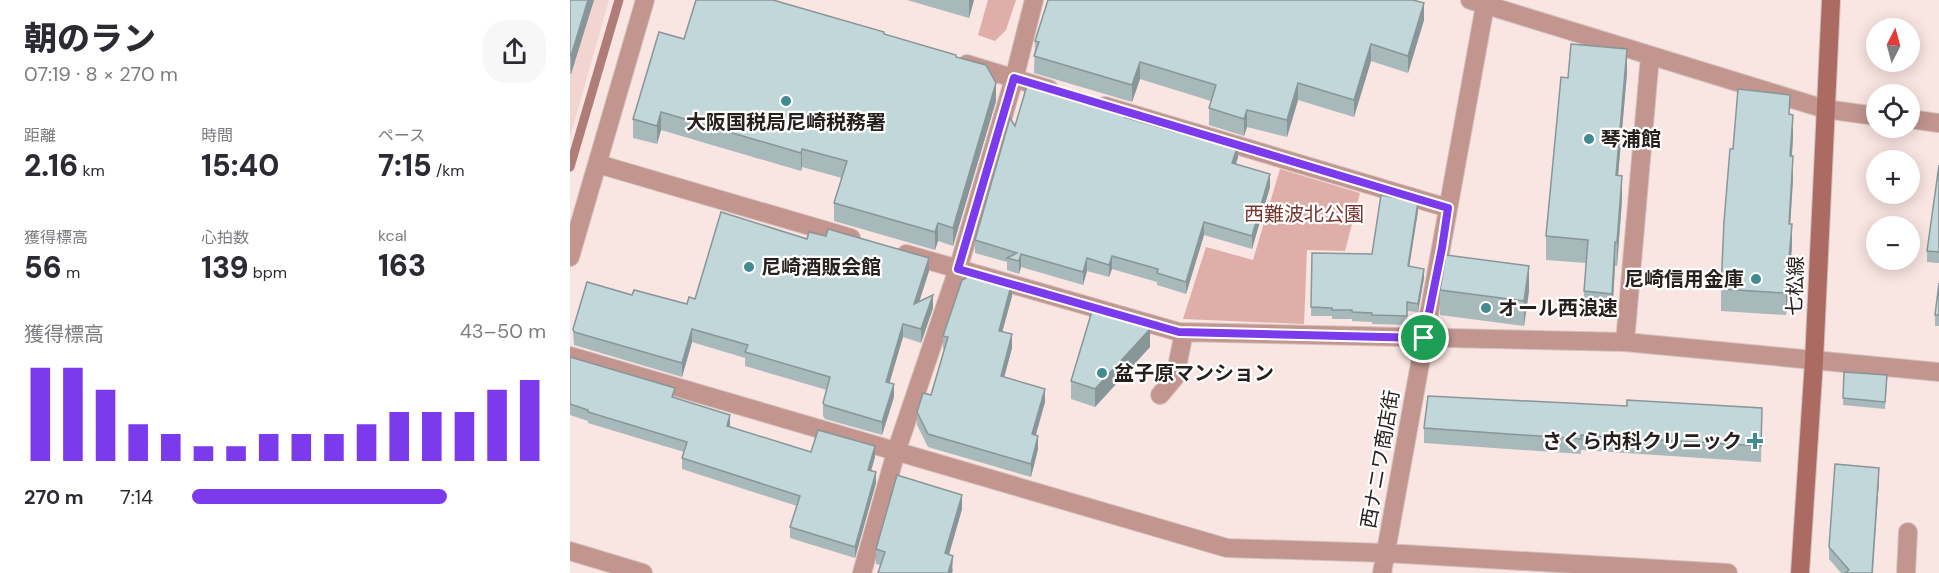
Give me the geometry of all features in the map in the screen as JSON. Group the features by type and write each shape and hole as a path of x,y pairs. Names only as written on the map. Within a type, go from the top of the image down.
{"street":[{"path":"570,257 645,0"},
{"path":"862,573 896,452 958,269 1014,78 1034,0"},
{"name":"七松線","path":"1800,573 1814,361 1831,0"},
{"path":"1480,2 1825,109 1866,115"},
{"name":"西ナニワ商店街","path":"1382,573 1442,248 1480,2"},
{"path":"1625,342 1650,56"},
{"path":"946,57 1071,96"},
{"path":"1094,102 1448,208"},
{"path":"1920,120 1939,123"},
{"path":"598,164 868,243"},
{"path":"891,249 1184,332 1625,342 1939,372"},
{"path":"1160,395 1175,377 1184,332"},
{"name":"西ナニワ商店街","path":"570,356 1227,548 1410,554 1728,573"},
{"path":"1906,573 1908,531"},
{"path":"570,551 643,573"}],"shaded area":[{"path":"570,0 609,0 570,137"}],"green space":[{"path":"988,0 1016,0 1006,30 995,41 978,35"},
{"name":"西難波北公園","path":"1280,169 1360,193 1345,251 1307,250 1304,324 1183,319 1206,247 1253,260"}],"building":[{"path":"570,0 588,0 571,56 570,56"},
{"path":"696,0 773,0 986,65 996,83 953,228 938,223 935,232 834,203 847,161 802,149 801,153 661,112 657,126 633,119 659,32 684,39"},
{"path":"1048,0 1413,0 1424,3 1408,56 1371,44 1354,100 1298,83 1287,120 1247,110 1244,119 1209,108 1216,85 1140,62 1132,85 1034,56 1039,42 1035,41"},
{"path":"1571,44 1627,49 1616,175 1622,176 1612,294 1584,291 1588,240 1546,236 1561,77 1568,78"},
{"path":"1028,82 1126,111 1124,117 1201,139 1203,134 1238,145 1232,163 1270,174 1252,236 1204,222 1186,282 1157,273 1158,269 1112,256 1109,265 1087,258 1083,272 1021,254 1019,261 1007,258 1017,253 975,240 1010,118 1015,126"},
{"path":"1738,89 1790,95 1789,114 1793,115 1790,156 1793,156 1789,224 1792,224 1786,293 1721,289 1730,149 1733,149"},
{"path":"1939,165 1939,252 1927,251"},
{"path":"1381,195 1418,202 1408,266 1424,269 1418,304 1407,302 1407,316 1372,315 1372,313 1352,312 1352,310 1311,307 1312,253 1372,254"},
{"path":"721,212 807,239 809,232 826,236 828,229 929,258 914,304 933,295 921,329 903,324 886,382 894,384 882,422 825,405 823,403 830,377 745,352 748,345 692,329 682,363 574,332 587,282 632,295 634,290 687,304 689,297 695,299"},
{"path":"1446,255 1529,266 1524,301 1440,290"},
{"path":"977,272 1012,282 999,331 1012,334 1001,376 1045,389 1032,434 1038,436 1031,464 928,434 917,412 923,393 931,395 948,337 943,336 962,280"},
{"path":"1939,283 1939,315 1935,315"},
{"name":"盆子原マンション","path":"1092,311 1150,329 1095,389 1071,381"},
{"path":"570,357 675,388 672,397 730,415 727,426 811,452 818,430 875,446 868,470 876,472 855,547 790,527 800,496 682,458 687,442 588,412 588,410 570,404"},
{"path":"1844,372 1887,375 1885,402 1843,398"},
{"path":"1428,396 1627,406 1627,400 1762,408 1761,446 1581,435 1581,439 1424,428"},
{"path":"1835,464 1879,468 1872,573 1845,573 1849,570 1829,547"},
{"path":"897,475 962,495 945,553 953,556 948,573 878,573 885,552 876,549"}],"waterway":[{"path":"570,167 619,0"}],"place":[{"name":"大阪国税局尼崎税務署","path":"786,101"},
{"name":"琴浦館","path":"1589,139"},
{"name":"尼崎酒販会館","path":"749,267"},
{"name":"尼崎信用金庫","path":"1756,279"},
{"name":"オール西浪速","path":"1486,308"},
{"name":"盆子原マンション","path":"1102,373"},
{"name":"さくら内科クリニック","path":"1755,441"}],"route":[{"path":"1014,78 1448,208 1424,338 1179,332 958,269 1014,78"}]}
